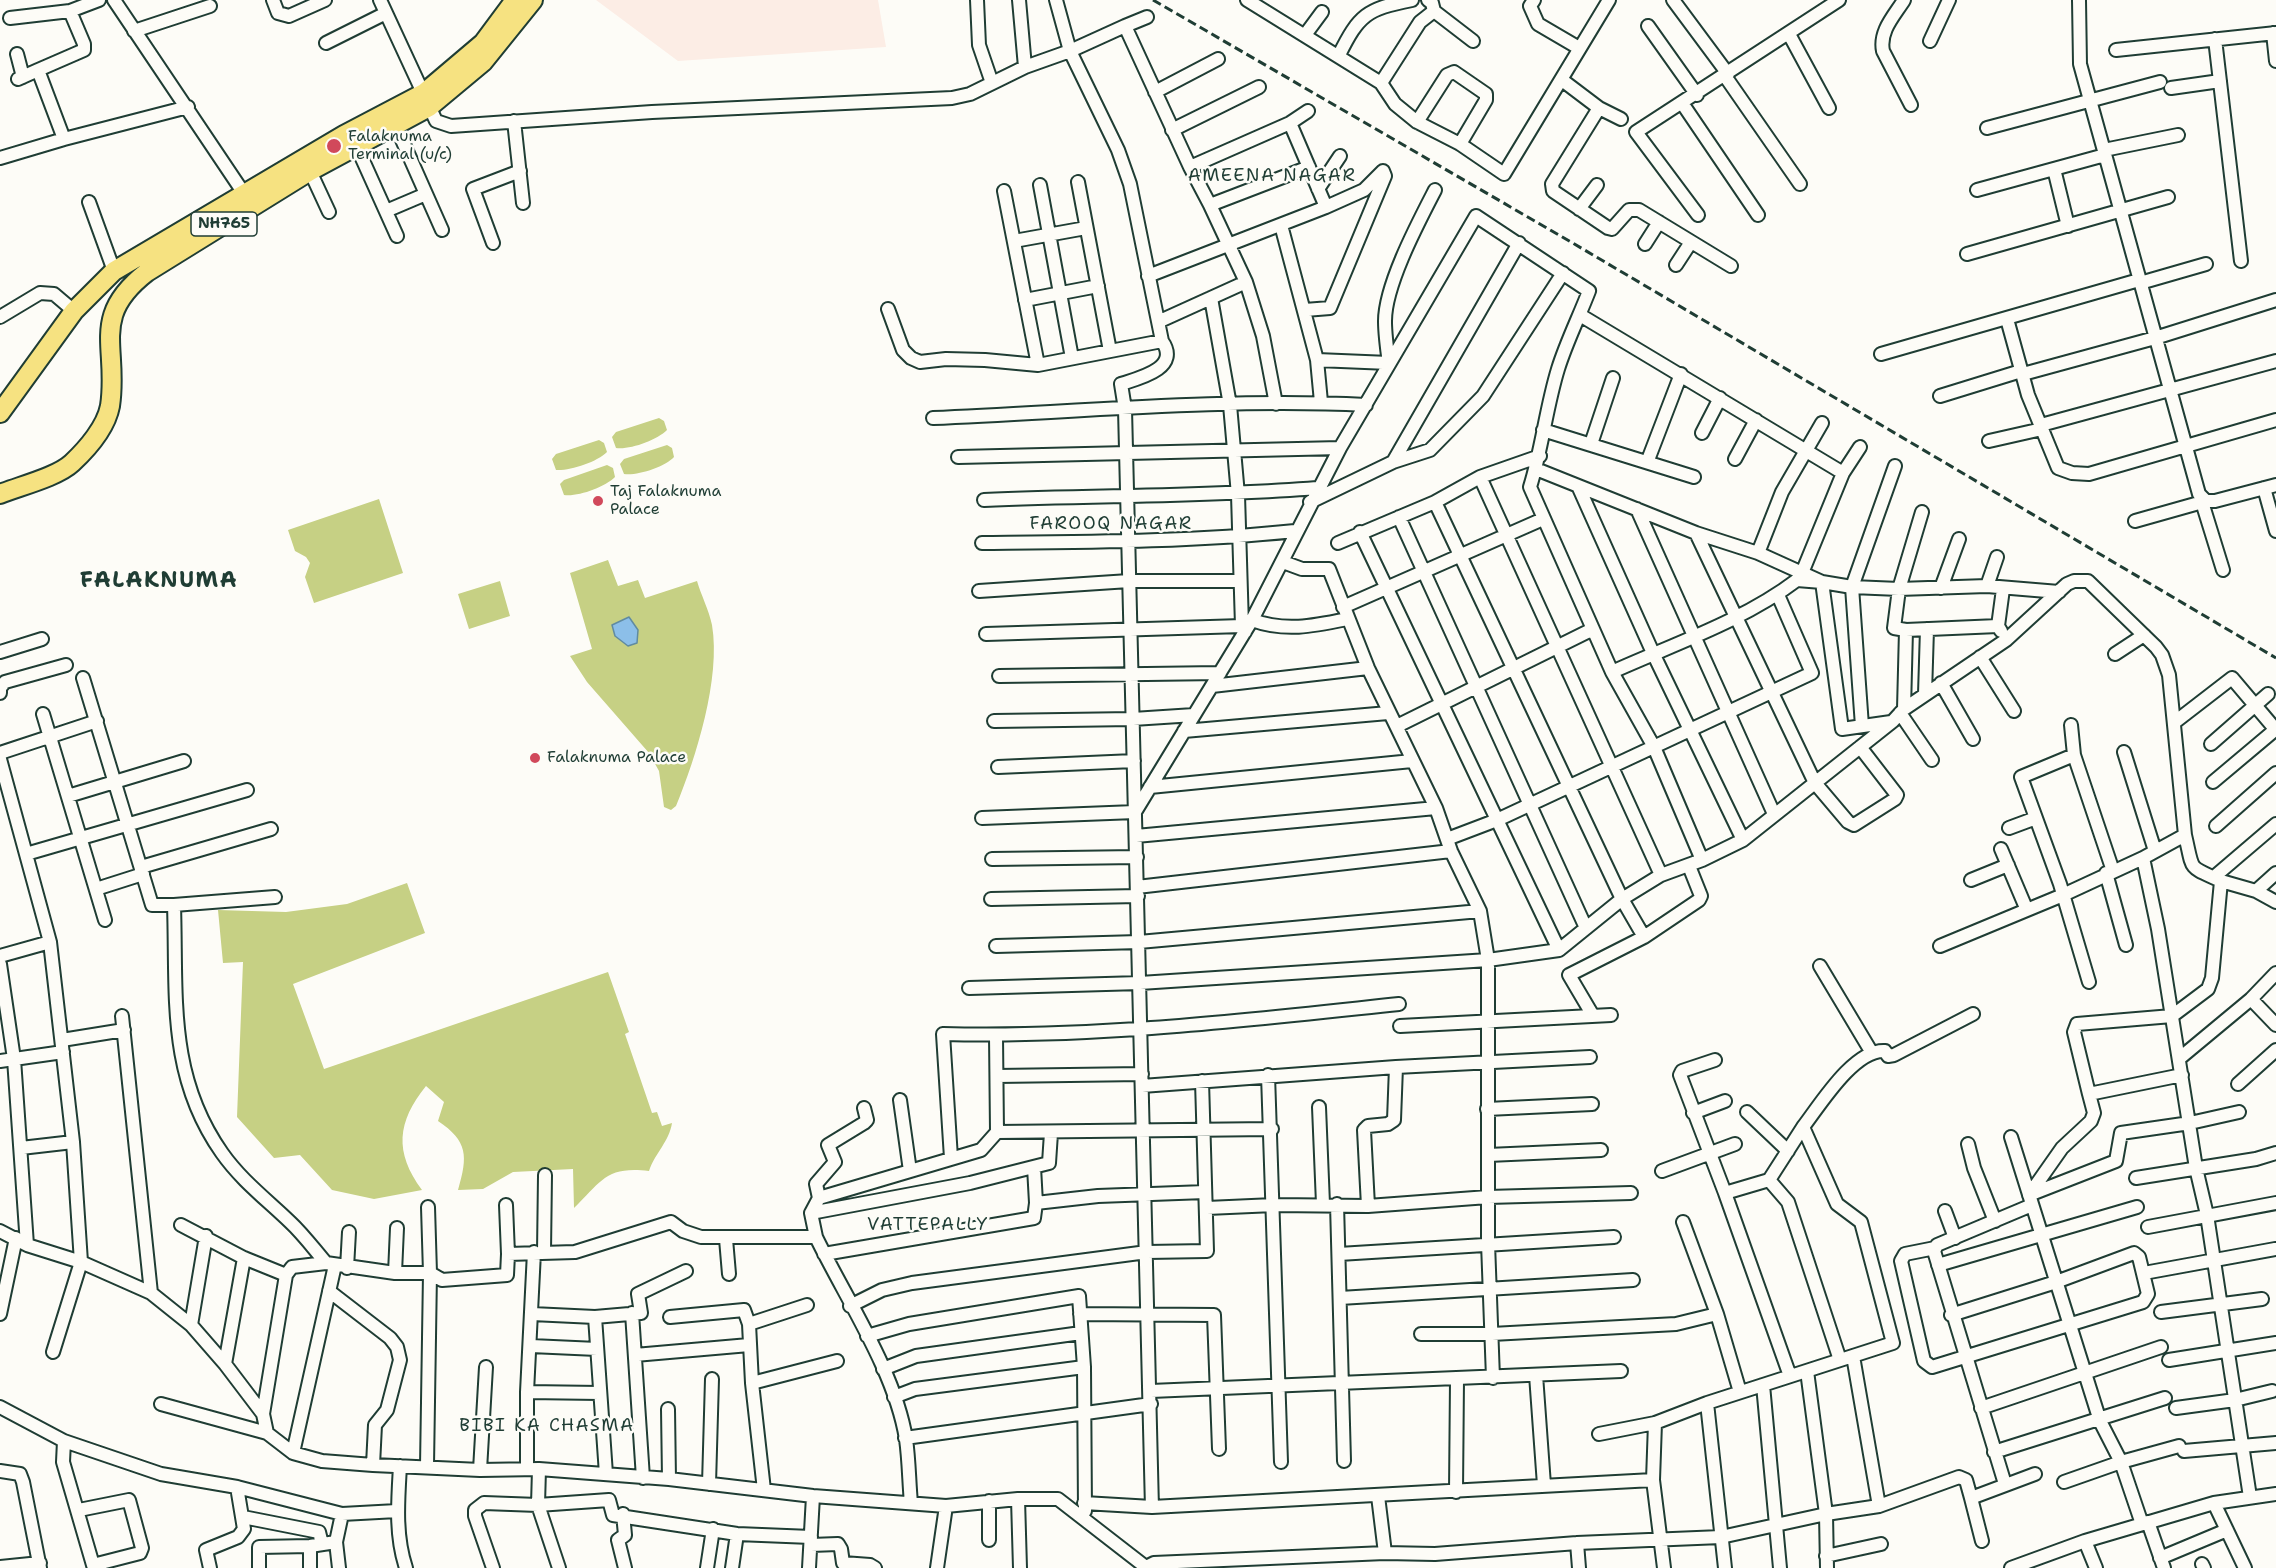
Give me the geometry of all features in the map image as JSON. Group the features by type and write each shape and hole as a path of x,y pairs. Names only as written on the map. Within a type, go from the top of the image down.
{"highway":[{"name":"NH765","path":"504,26 515,0"},
{"name":"NH765","path":"0,413 74,310 114,271 169,237 310,171 394,124 426,100 454,70 533,0"},
{"name":"NH765","path":"0,494 71,465 104,424 110,408 112,385 109,348 111,318 118,299 129,286 344,135 426,100"}],"street":[{"path":"10,18 70,11 99,0"},
{"path":"114,0 249,201"},
{"path":"273,0 278,13 289,16 325,0"},
{"path":"380,0 436,121 451,126 652,112 952,98 970,94 1025,67 1070,51 1147,17"},
{"path":"977,0 979,45 992,83"},
{"path":"1019,0 1025,67"},
{"path":"1056,0 1070,51 1118,150 1130,184 1139,218 1148,276 1160,321 1162,341 1167,348 1162,366 1152,375 1122,384 1125,410 1131,631 1151,1390 1152,1507"},
{"path":"1247,0 1381,83 1388,89 1395,104 1417,122 1460,144 1504,174 1608,0"},
{"path":"1339,55 1360,19 1395,3 1412,0"},
{"path":"1534,0 1530,6 1538,24 1579,48"},
{"path":"1673,0 1727,75 1800,184"},
{"path":"1698,214 1636,132 1697,95 1839,0"},
{"path":"1904,0 1883,33 1881,42 1883,51 1911,105"},
{"path":"1930,40 1948,0"},
{"path":"2079,0 2080,64 2185,446 2199,494 2204,501 2223,570"},
{"path":"134,31 210,6"},
{"path":"1381,83 1431,6 1473,41"},
{"path":"17,54 21,78 84,50 84,44 70,11"},
{"path":"1305,35 1322,12"},
{"path":"326,43 386,13"},
{"path":"1125,26 1246,282 1263,336 1276,404"},
{"path":"1648,26 1697,95"},
{"path":"2116,50 2274,33 2276,61"},
{"path":"1789,34 1829,108"},
{"path":"2215,39 2241,261"},
{"path":"1155,92 1218,59"},
{"path":"38,70 64,139"},
{"path":"1417,122 1447,75 1454,72 1486,94 1486,100 1460,144"},
{"path":"1562,80 1599,108 1621,119"},
{"path":"1987,128 2090,101 2166,85 2220,81"},
{"path":"1173,130 1259,87"},
{"path":"1682,103 1758,215"},
{"path":"0,158 188,107"},
{"path":"1599,108 1551,188 1612,229 1629,210 1634,209 1731,266"},
{"path":"1190,167 1290,123 1308,111"},
{"path":"514,121 523,203"},
{"path":"1290,123 1326,207"},
{"path":"394,124 442,230"},
{"path":"1977,190 2104,153 2178,135"},
{"path":"356,145 397,236"},
{"path":"1318,189 1340,156"},
{"path":"1210,205 1309,167"},
{"path":"2054,169 2068,226"},
{"path":"310,171 329,212"},
{"path":"493,243 473,189 520,171"},
{"path":"1148,276 1326,207 1364,190 1380,172 1384,172 1330,308 1305,310"},
{"path":"1078,182 1110,351"},
{"path":"1580,209 1597,184"},
{"path":"1040,185 1072,358"},
{"path":"1389,363 1384,319 1395,276 1435,190"},
{"path":"1004,191 1038,365"},
{"path":"386,211 426,194"},
{"path":"1967,254 2168,197"},
{"path":"89,202 114,271"},
{"path":"1135,812 1220,673 1283,562 1295,531 1317,488 1476,216 1589,291 1558,369 1543,430 1540,456 1530,487 1612,672 1654,747 1702,860"},
{"path":"1645,244 1659,222"},
{"path":"1281,225 1317,360 1321,402"},
{"path":"1014,241 1086,228"},
{"path":"1676,265 1691,242"},
{"path":"1393,462 1519,243"},
{"path":"1881,354 2206,264"},
{"path":"1310,502 1393,462 1430,450 1483,396 1563,273"},
{"path":"1160,321 1246,282"},
{"path":"1025,300 1098,286"},
{"path":"2,313 40,293 54,294 74,310"},
{"path":"1211,298 1230,405 1238,495 1240,580 1246,626"},
{"path":"1940,396 2155,338 2276,300"},
{"path":"888,309 903,350 911,358 920,362 956,359 1038,365 1162,341"},
{"path":"1580,315 1843,473"},
{"path":"2007,319 2022,373 2058,468 2072,473 2089,474 2276,420"},
{"path":"1317,360 1389,363"},
{"path":"1989,441 2169,389 2276,362"},
{"path":"1648,460 1681,374"},
{"path":"1591,444 1613,378"},
{"path":"1702,432 1720,398"},
{"path":"933,418 1321,402 1366,405"},
{"path":"1735,459 1756,420"},
{"path":"1758,553 1782,492 1822,423"},
{"path":"1543,430 1648,460 1694,477"},
{"path":"1802,573 1843,473 1860,447"},
{"path":"958,457 1340,448"},
{"path":"1338,543 1435,502 1480,477 1540,456"},
{"path":"1862,726 1852,587 1895,466"},
{"path":"1536,469 1696,533 1758,553 1822,582"},
{"path":"1480,477 1661,875"},
{"path":"2135,521 2204,501 2228,499 2270,487 2276,531"},
{"path":"984,500 1127,494 1238,495 1317,488"},
{"path":"1579,488 1653,653 1743,840"},
{"path":"1435,502 1622,899 1644,937"},
{"path":"1637,509 1774,814"},
{"path":"1922,512 1899,589 1894,628 1906,630 1998,626"},
{"path":"1399,517 1586,928"},
{"path":"1343,607 1543,519"},
{"path":"982,543 1239,537 1295,531"},
{"path":"1360,532 1559,950"},
{"path":"1696,533 1815,783 1848,822 1854,825 1895,799 1896,792 1860,747"},
{"path":"1941,588 1959,539"},
{"path":"1987,586 1997,557"},
{"path":"1283,562 1302,569 1329,569 1347,619 1388,714 1436,808 1449,845 1480,911 1488,960 1488,1243 1493,1378"},
{"path":"979,591 1129,581 1240,580"},
{"path":"1612,672 1736,617 1778,595 1797,580 1852,587 1899,589 1987,586 2003,589 2059,591"},
{"path":"969,988 1140,983 1488,960 1559,950 1622,899 1661,875 1689,866 1743,840 1925,694 2006,640 2059,591 2074,581 2088,581 2144,635 2167,664 2175,722 2185,835 2193,868 2200,874 2256,891 2276,902"},
{"path":"1822,582 1842,729 1862,726 1899,715"},
{"path":"2003,589 1998,626 2006,640"},
{"path":"991,899 1137,891 1449,845 1497,820 1812,673 1778,595"},
{"path":"986,634 1246,626 1285,628 1306,627 1347,619"},
{"path":"1396,726 1593,629"},
{"path":"1925,694 1927,629"},
{"path":"1906,630 1899,715 1932,760"},
{"path":"2115,654 2144,635"},
{"path":"0,652 42,639"},
{"path":"1980,657 2014,711"},
{"path":"0,693 0,688 5,682 66,665"},
{"path":"1212,686 1368,668"},
{"path":"999,676 1220,673"},
{"path":"83,678 154,907 275,897"},
{"path":"2175,722 2232,678 2276,729 2213,782"},
{"path":"1941,683 1973,739"},
{"path":"2211,744 2268,694"},
{"path":"43,714 105,920"},
{"path":"1184,731 1388,714"},
{"path":"994,721 1133,719 1194,715"},
{"path":"0,753 97,722"},
{"path":"2071,725 2074,755 2109,872 2126,945"},
{"path":"2124,752 2155,851"},
{"path":"2074,755 2021,777 2063,895 2089,982"},
{"path":"0,759 3,785 26,854 50,942 73,1142 81,1262 53,1352"},
{"path":"68,796 184,760"},
{"path":"998,767 1134,761"},
{"path":"1150,787 1412,761"},
{"path":"2216,826 2276,773"},
{"path":"26,854 247,790"},
{"path":"1136,836 1436,808"},
{"path":"982,818 1135,812"},
{"path":"2009,828 2036,818"},
{"path":"2031,1200 2062,1148 2091,1121 2094,1113 2074,1032 2077,1024 2172,1016 2208,989 2212,978 2218,879 2276,824"},
{"path":"96,889 142,870 271,829"},
{"path":"1940,946 2026,908 2063,895 2143,858 2185,835"},
{"path":"2001,849 2026,908"},
{"path":"992,859 1137,857"},
{"path":"2143,858 2180,1058 2196,1168 2207,1215 2250,1497"},
{"path":"1971,880 2008,865"},
{"path":"1592,1014 1569,975 1644,937 1699,900 1701,896 1689,866"},
{"path":"2256,891 2276,873"},
{"path":"174,905 179,1049 185,1077 195,1104 222,1153 253,1189 336,1265"},
{"path":"996,946 1139,942 1480,911"},
{"path":"0,956 50,942"},
{"path":"0,964 14,1059 27,1245"},
{"path":"1820,966 1872,1053"},
{"path":"2180,1058 2251,999 2276,973"},
{"path":"2251,999 2276,1025"},
{"path":"951,1158 944,1034 996,1036 1141,1031 1400,1004"},
{"path":"1401,1026 1592,1014 1611,1015"},
{"path":"1725,1193 1768,1180 1803,1127 1848,1069 1872,1053 1885,1051 1888,1056 1894,1055 1973,1014"},
{"path":"122,1016 151,1293"},
{"path":"0,1061 124,1030"},
{"path":"819,1198 981,1150 997,1132 996,1036"},
{"path":"2238,1084 2276,1050"},
{"path":"997,1076 1203,1081 1396,1067 1590,1057"},
{"path":"1715,1060 1682,1071 1680,1075 1790,1376"},
{"path":"1368,1206 1364,1130 1368,1126 1388,1124 1394,1120 1396,1067"},
{"path":"1268,1075 1281,1386 1281,1462"},
{"path":"2089,1094 2182,1075"},
{"path":"850,1306 882,1290 912,1283 1147,1252 1207,1251 1203,1081"},
{"path":"900,1100 910,1171"},
{"path":"1693,1113 1725,1101"},
{"path":"1487,1109 1592,1104"},
{"path":"1319,1107 1323,1204"},
{"path":"864,1108 867,1120 828,1145 835,1161 816,1184 819,1198 811,1213 816,1237 867,1336 894,1397 905,1438 910,1503"},
{"path":"1747,1112 1788,1151"},
{"path":"1952,1315 2056,1282 2133,1253 2138,1255 2144,1273 2146,1300 1965,1359 1936,1367 1929,1366 1924,1361 1901,1261 1905,1254 1935,1248 2116,1161 2121,1133 2190,1123 2239,1112"},
{"path":"1599,1434 1655,1423 1707,1403 1893,1343 1861,1221 1837,1204 1803,1127"},
{"path":"997,1132 1272,1129"},
{"path":"811,1213 970,1183 1049,1163 1051,1133"},
{"path":"2011,1137 2100,1421 2121,1462 2162,1563 2227,1530"},
{"path":"21,1148 73,1142"},
{"path":"1662,1171 1735,1144"},
{"path":"1968,1144 1974,1168 1995,1221"},
{"path":"1488,1155 1601,1150"},
{"path":"2136,1178 2256,1159 2276,1153"},
{"path":"824,1254 1034,1218 1036,1203 1034,1167"},
{"path":"545,1175 527,1392 538,1505 559,1568"},
{"path":"1768,1180 1788,1202 1840,1360"},
{"path":"1036,1203 1073,1198 1205,1191"},
{"path":"1207,1208 1323,1204 1368,1206 1488,1197 1631,1193"},
{"path":"2148,1227 2276,1203"},
{"path":"1337,1204 1344,1461"},
{"path":"267,1433 263,1414 286,1275 292,1267 336,1265 395,1273 430,1273 442,1280 507,1275 506,1205"},
{"path":"427,1466 430,1273 428,1207"},
{"path":"1938,1265 2137,1207"},
{"path":"1945,1211 1955,1238"},
{"path":"508,1254 575,1252 671,1222 683,1231 701,1237 726,1239 816,1237"},
{"path":"1683,1222 1717,1314 1740,1392"},
{"path":"181,1225 206,1236 244,1258 286,1275"},
{"path":"395,1273 397,1228"},
{"path":"0,1231 27,1245 81,1262 151,1293 191,1325 225,1364 263,1414"},
{"path":"293,1453 329,1291 349,1232"},
{"path":"191,1325 206,1236"},
{"path":"1339,1254 1614,1237"},
{"path":"0,1314 16,1238"},
{"path":"726,1239 729,1274"},
{"path":"1935,1248 1965,1359 2005,1484"},
{"path":"2144,1273 2275,1250"},
{"path":"225,1364 244,1258"},
{"path":"532,1314 595,1317 642,1313 638,1294 686,1271"},
{"path":"1340,1298 1633,1281"},
{"path":"329,1291 390,1338 397,1347 400,1360 387,1410 375,1425 373,1465"},
{"path":"867,1336 909,1324 1079,1296 1084,1367 1084,1503 1087,1519"},
{"path":"2161,1312 2262,1299"},
{"path":"749,1324 807,1305"},
{"path":"670,1317 744,1310 749,1324 752,1383 764,1490"},
{"path":"632,1313 643,1478"},
{"path":"1080,1314 1149,1317 1214,1315 1219,1449"},
{"path":"1422,1334 1492,1334 1676,1324 1717,1314"},
{"path":"595,1317 606,1474"},
{"path":"883,1369 916,1356 1081,1333"},
{"path":"2169,1360 2276,1343"},
{"path":"634,1355 749,1345"},
{"path":"531,1346 597,1348"},
{"path":"1981,1408 2161,1347"},
{"path":"1853,1356 1879,1506"},
{"path":"752,1383 837,1361"},
{"path":"480,1470 486,1367"},
{"path":"894,1397 915,1389 1084,1367"},
{"path":"1151,1390 1457,1380 1621,1371"},
{"path":"1807,1371 1826,1514 1827,1562 1881,1544"},
{"path":"1536,1375 1544,1485"},
{"path":"709,1484 712,1379"},
{"path":"1456,1492 1457,1380"},
{"path":"1762,1385 1780,1568"},
{"path":"2175,1408 2235,1400 2272,1391"},
{"path":"527,1392 600,1394"},
{"path":"1994,1452 2100,1421 2165,1398"},
{"path":"1707,1403 1725,1568"},
{"path":"161,1404 267,1433 293,1453 322,1461 606,1474 813,1496 946,1506 1018,1499 1058,1499 1087,1519 1146,1567 1154,1563 1345,1562 1386,1553 1435,1554 1577,1543 1721,1537 1777,1527 1826,1514 1879,1506 1959,1478 1966,1480 1982,1541"},
{"path":"905,1438 1151,1404"},
{"path":"0,1407 64,1441 161,1474 237,1487 342,1514 397,1511"},
{"path":"668,1409 669,1479"},
{"path":"1655,1423 1653,1480 1664,1568"},
{"path":"64,1441 63,1462 79,1510 93,1565 119,1564 138,1555 142,1548 130,1502 123,1500 79,1510"},
{"path":"2064,1482 2121,1462 2181,1449 2276,1443"},
{"path":"400,1466 397,1511 399,1549 406,1568"},
{"path":"0,1471 20,1474 40,1565 0,1567"},
{"path":"1971,1498 2035,1474"},
{"path":"1084,1503 1152,1507 1653,1480"},
{"path":"210,1568 206,1550 238,1538 244,1529 237,1487"},
{"path":"2011,1568 2033,1565 2085,1541 2214,1503 2276,1494"},
{"path":"809,1568 813,1496"},
{"path":"1378,1496 1386,1553"},
{"path":"1018,1499 1020,1568"},
{"path":"493,1568 478,1528 475,1510 484,1503 538,1505 609,1500 610,1512 737,1534 838,1544 842,1549 843,1563 870,1565 875,1568"},
{"path":"989,1501 989,1540"},
{"path":"2214,1503 2245,1568"},
{"path":"937,1568 946,1506"},
{"path":"339,1568 336,1542 342,1514"},
{"path":"623,1514 625,1535 618,1540 625,1568"},
{"path":"243,1516 319,1532 310,1568"},
{"path":"707,1568 713,1529"},
{"path":"732,1568 737,1534"},
{"path":"2085,1541 2096,1568"},
{"path":"259,1568 259,1547 336,1542"},
{"path":"1577,1543 1579,1568"}],"shaded area":[{"path":"596,0 878,0 886,47 678,61"}],"green space":[{"path":"659,418 664,421 667,430 663,434 636,446 616,448 612,437 616,432"},
{"path":"599,440 604,443 607,452 603,456 583,465 556,470 552,459 556,454"},
{"path":"667,445 672,448 674,457 670,461 643,472 624,474 620,464 624,459"},
{"path":"607,465 613,468 615,477 611,481 584,493 564,495 560,484 564,480"},
{"path":"379,499 403,573 314,603 305,577 310,563 306,557 295,551 288,530"},
{"path":"608,560 618,586 638,580 645,598 697,581 711,619 714,646 713,669 705,717 684,787 676,806 671,810 664,807 659,771 649,753 587,682 570,656 592,649 570,573"},
{"path":"500,581 510,616 469,629 458,594"},
{"path":"407,883 425,933 293,984 324,1069 608,972 629,1032 625,1034 652,1113 657,1112 662,1126 672,1123 668,1136 649,1171 614,1173 599,1183 574,1208 573,1169 513,1172 483,1189 458,1190 463,1168 463,1150 455,1135 438,1121 444,1102 426,1086 409,1112 403,1137 403,1150 407,1163 422,1190 374,1199 332,1190 300,1155 274,1158 237,1117 243,962 223,963 218,910 286,912 347,904"}],"water":[{"path":"629,617 638,630 637,643 628,646 615,636 612,625"}],"railway":[{"path":"1153,0 1571,242 2276,658"}],"place":[{"name":"Falaknuma Terminal (u/c)","path":"334,146"},
{"name":"Taj Falaknuma Palace","path":"598,501"},
{"name":"Falaknuma Palace","path":"535,758"}],"district":[{"name":"AMEENA NAGAR","path":"1272,176"},
{"name":"FAROOQ NAGAR","path":"1111,524"},
{"name":"FALAKNUMA","path":"159,581"},
{"name":"VATTEPALLY","path":"928,1225"},
{"name":"BIBI KA CHASMA","path":"547,1426"}]}
